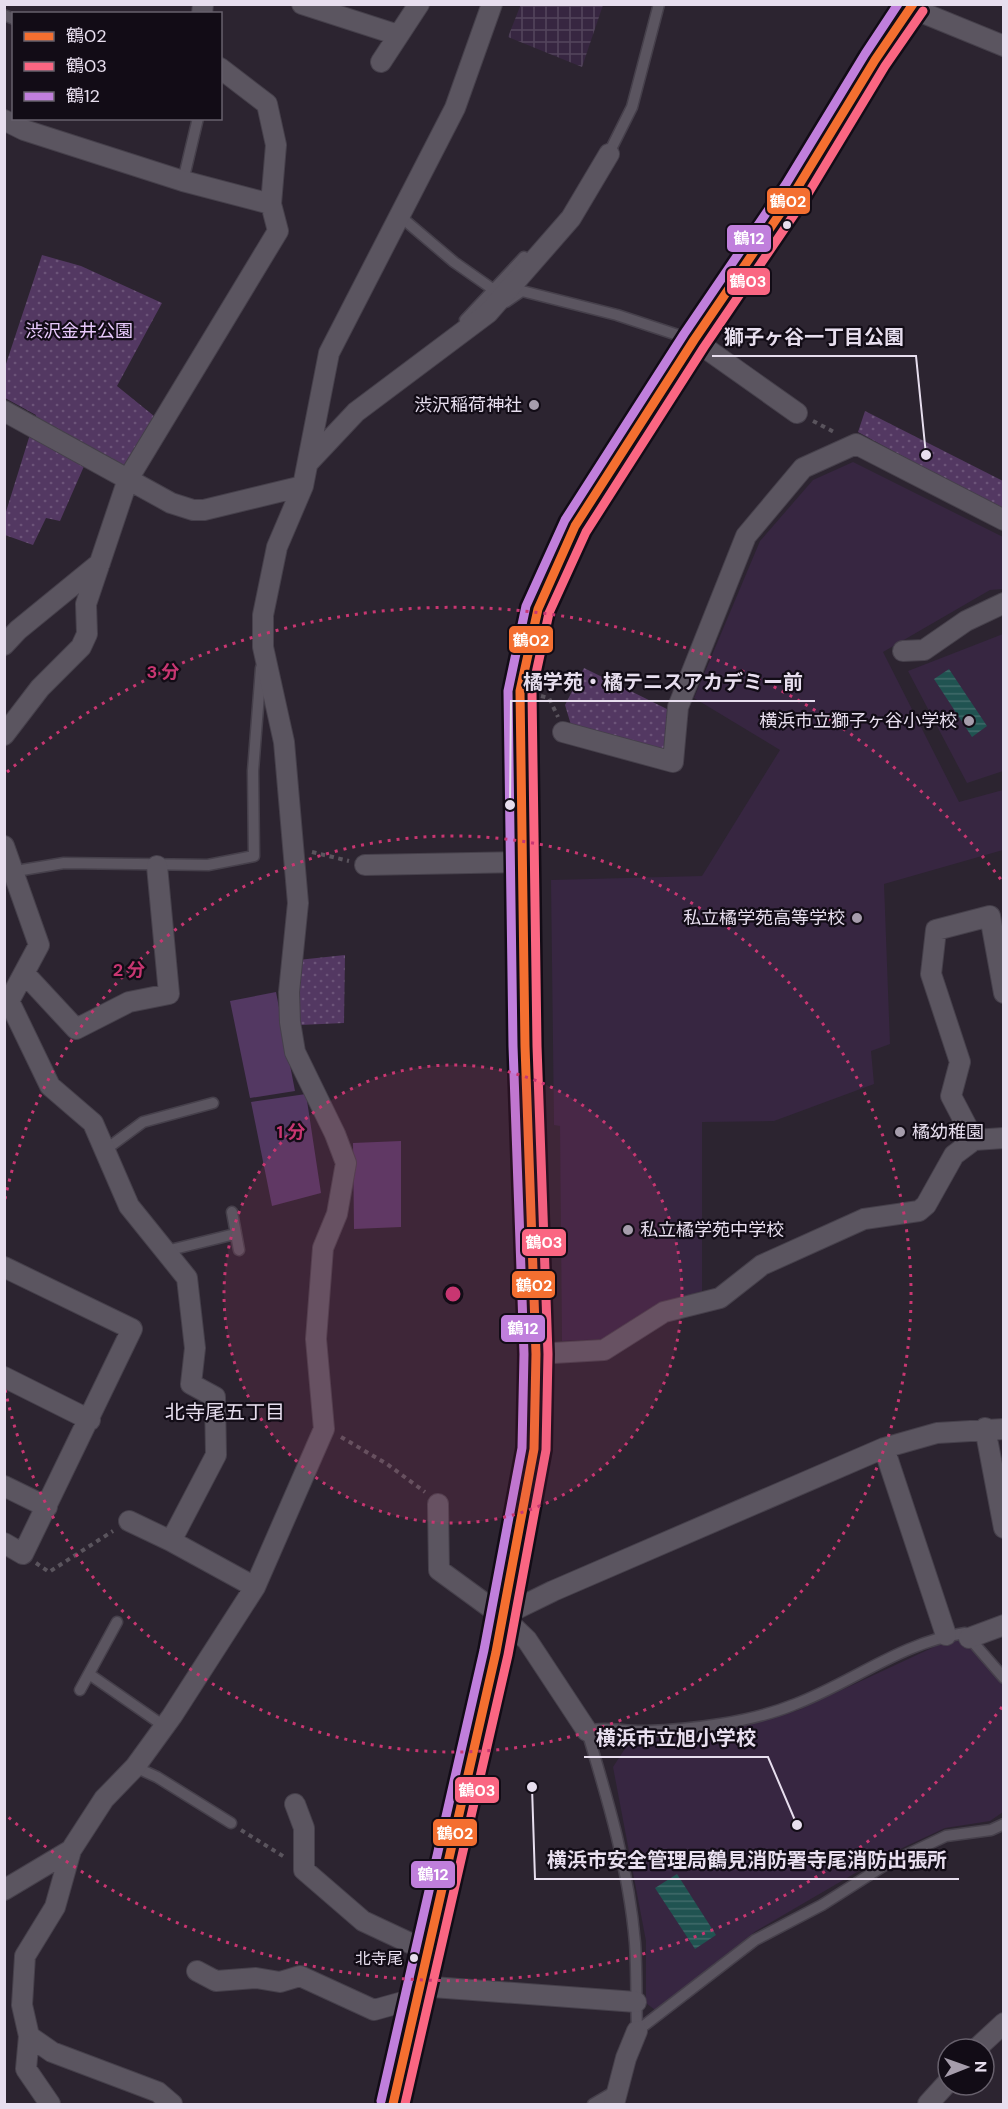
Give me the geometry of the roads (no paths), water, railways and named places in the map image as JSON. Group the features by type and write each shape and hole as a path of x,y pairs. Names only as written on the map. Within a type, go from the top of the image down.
{"street":[{"path":"302,4 398,36"},
{"path":"381,62 419,4"},
{"path":"50,2104 26,2069 29,2036 22,2005 25,1956 55,1907 71,1850 104,1799 135,1767 164,1726 255,1587 324,1430 316,1339 323,1248 337,1214 346,1163 335,1134 296,1052 290,1022 289,992 298,903 284,742 263,647 263,615 277,547 303,486 329,353 401,217 455,108 492,4"},
{"path":"393,2104 502,1616 534,1449 536,1354 522,862 520,691 538,609 575,526 694,340 796,190 875,60 912,6 1004,46"},
{"path":"4,735 40,688 81,647 87,634 86,604 128,479 278,231 271,204 276,146 267,104 222,70"},
{"path":"4,120 24,130 183,181 271,204"},
{"path":"309,462 356,412 488,313 571,218 609,154"},
{"path":"694,340 797,412"},
{"path":"5,414 171,503 193,510 204,510 303,486"},
{"path":"562,732 673,762 678,707 746,536 803,468 856,444 1004,520"},
{"path":"4,645 18,630 100,563"},
{"path":"903,651 924,650 966,621 1004,603"},
{"path":"4,846 8,872 39,945 9,1001 50,1086 93,1124 129,1206 187,1278 195,1347 191,1384 215,1397 216,1455 171,1541"},
{"path":"365,865 522,862"},
{"path":"24,974 76,1029 129,1002 169,994 157,866"},
{"path":"974,1140 951,1096 960,1062 931,974 936,930 990,916 1004,993"},
{"path":"536,1354 604,1350 664,1312 720,1298 762,1265 864,1219 919,1211 926,1204 954,1155 974,1140 1004,1138"},
{"path":"4,1267 132,1329 90,1420 23,1554 4,1543"},
{"path":"4,1377 90,1420"},
{"path":"502,1616 553,1591 884,1448 937,1433 994,1428 1004,1528"},
{"path":"884,1448 946,1635"},
{"path":"4,1486 47,1506"},
{"path":"438,1504 439,1570 502,1616 526,1640 587,1731"},
{"path":"129,1521 255,1587"},
{"path":"969,1638 1004,1625"},
{"path":"295,1804 304,1828 304,1870 363,1921 427,1951"},
{"path":"4,1890 71,1850"},
{"path":"197,1971 216,1981 256,1978 280,1982 300,1976 374,2010 418,1992 636,2002"},
{"path":"989,2037 1004,2023"},
{"path":"616,2097 637,2031"},
{"path":"29,2036 52,2052 158,2092 171,2104"}],"lane":[{"path":"425,362 564,213 609,154 632,107 660,4"},
{"path":"183,181 198,120"},
{"path":"401,217 454,262 494,290"},
{"path":"488,313 522,291 617,315 694,340"},
{"path":"8,872 64,863 208,865 254,856 253,771 263,647"},
{"path":"105,1150 142,1122 213,1103"},
{"path":"232,1212 239,1250"},
{"path":"166,1251 235,1234"},
{"path":"80,1690 117,1622"},
{"path":"637,2031 631,1911 604,1786 587,1731 600,1728 644,1731 723,1723 793,1705 889,1657 946,1635 965,1633 1004,1678"},
{"path":"89,1674 164,1726"},
{"path":"135,1767 157,1777 231,1823"},
{"path":"637,2031 754,1940 822,1905 885,1865 946,1836 991,1830 1004,1824"},
{"path":"593,2104 616,2097"}],"place":[{"name":"渋沢稲荷神社","path":"534,405"},
{"name":"獅子ヶ谷一丁目公園","path":"926,455"},
{"name":"横浜市立獅子ヶ谷小学校","path":"969,721"},
{"name":"橘学苑・橘テニスアカデミー前","path":"510,805"},
{"name":"私立橘学苑高等学校","path":"857,918"},
{"name":"橘幼稚園","path":"900,1132"},
{"name":"私立橘学苑中学校","path":"628,1230"},
{"name":"横浜市安全管理局鶴見消防署寺尾消防出張所","path":"532,1787"},
{"name":"横浜市立旭小学校","path":"797,1825"},
{"name":"北寺尾","path":"414,1958"}],"district":[{"name":"北寺尾五丁目","path":"225,1412"}],"park label":[{"name":"渋沢金井公園","path":"79,331"}]}
